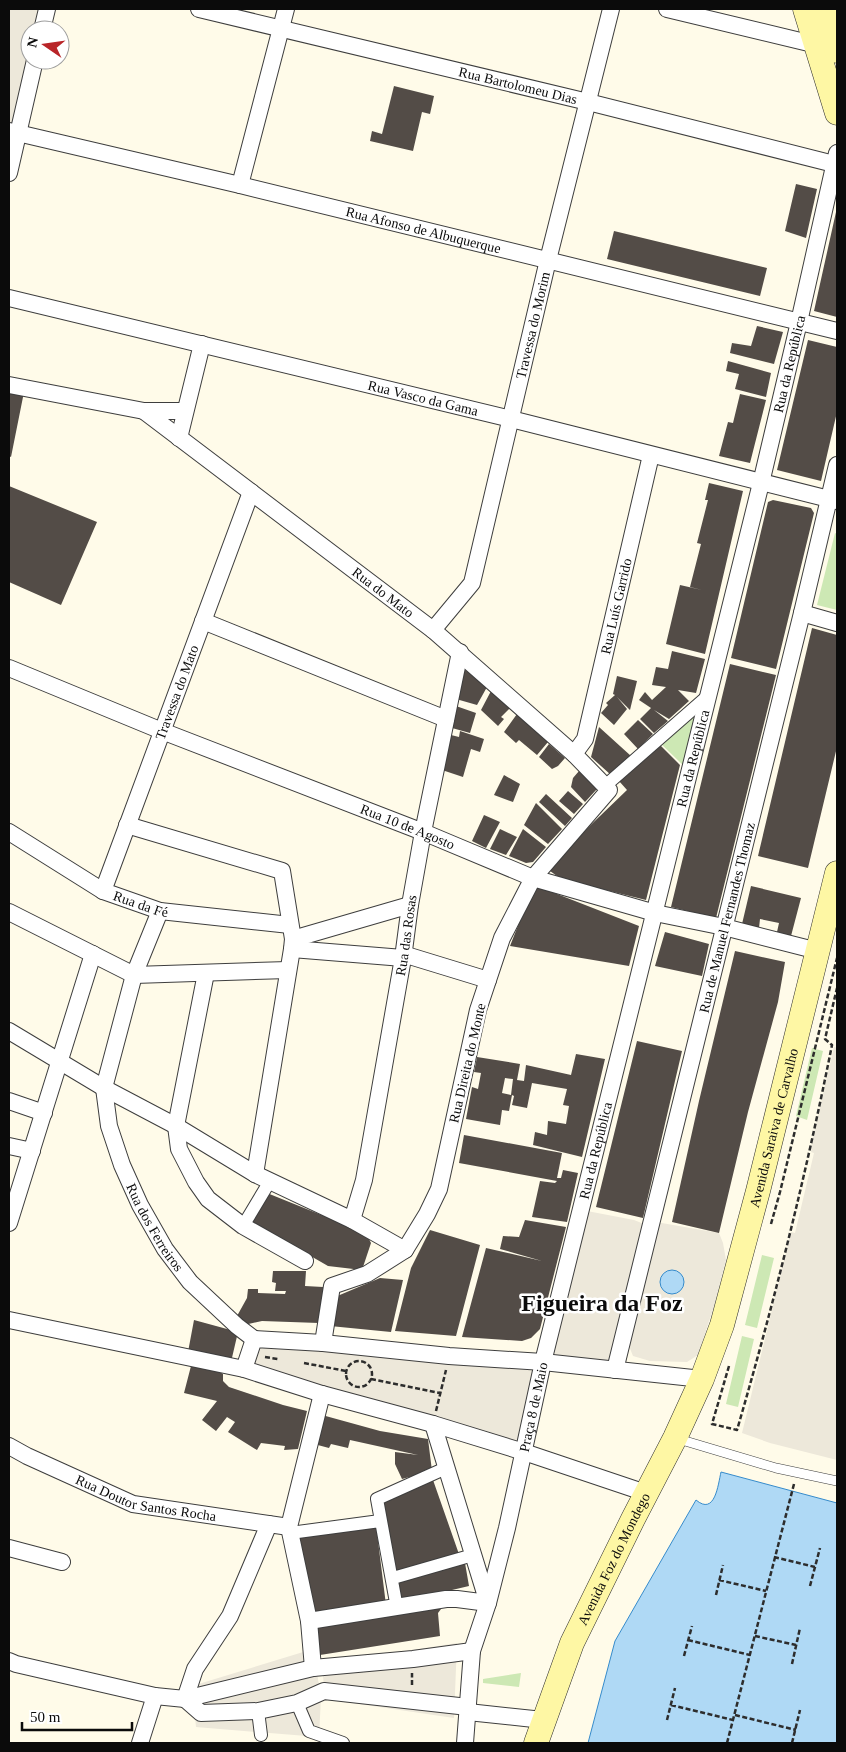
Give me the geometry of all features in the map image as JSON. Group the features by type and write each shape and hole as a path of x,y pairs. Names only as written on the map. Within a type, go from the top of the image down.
{"main road":[{"path":"805,9 827,48"},
{"path":"824,9 827,48 837,113"},
{"name":"Avenida Saraiva de Carvalho","path":"702,1379 722,1325 758,1191 837,873"},
{"name":"Avenida Foz do Mondego","path":"536,1743 572,1643 675,1438 702,1379"}],"street":[{"name":"Rua Bartolomeu Dias","path":"199,9 588,102 836,158"},
{"path":"240,185 286,9"},
{"name":"Travessa do Morim","path":"433,630 472,583 548,260 611,9"},
{"path":"667,9 827,48"},
{"path":"9,172 13,132 32,70"},
{"name":"Rua Afonso de Albuquerque","path":"13,132 240,185 837,331"},
{"name":"Rua da República","path":"543,1362 761,483 800,322 836,158"},
{"name":"Rua Vasco da Gama","path":"9,298 511,419 833,500"},
{"path":"179,438 202,344"},
{"path":"9,385 144,411 186,411"},
{"name":"Rua do Mato","path":"144,411 433,630 574,754 607,788"},
{"name":"Rua Luís Garrido","path":"574,754 585,740 651,455"},
{"name":"Rua de Manuel Fernandes Thomaz","path":"615,1370 802,613 833,500 837,465"},
{"name":"Travessa do Mato","path":"102,891 251,492"},
{"path":"802,613 837,623"},
{"path":"203,621 446,719"},
{"name":"Rua das Rosas","path":"352,1220 364,1180 423,832 460,652"},
{"name":"Rua 10 de Agosto","path":"9,668 162,731 423,832 533,878 655,913 724,927 818,950"},
{"path":"607,788 709,695"},
{"name":"Rua Direita do Monte","path":"405,1250 427,1214 439,1189 478,1010 502,938 533,878 607,788"},
{"path":"127,825 282,871 292,938 255,1174"},
{"name":"Rua da Fé","path":"9,832 102,891 160,911 292,938 403,956 488,980"},
{"path":"292,938 410,905"},
{"path":"104,1088 134,975 160,911"},
{"path":"9,912 134,975 288,970"},
{"path":"9,1223 93,954"},
{"path":"206,973 176,1126 179,1149 196,1182 208,1199 243,1226 306,1261"},
{"path":"9,1031 104,1088 176,1126 255,1174 352,1220 405,1250 367,1274 332,1286 323,1343"},
{"name":"Rua dos Ferreiros","path":"104,1088 109,1126 122,1165 140,1205 165,1249 190,1282 237,1326 254,1339"},
{"path":"9,1101 44,1113"},
{"path":"9,1146 32,1151"},
{"path":"243,1226 270,1181"},
{"name":"Praça 8 de Maio","path":"9,1320 244,1369 322,1394 433,1424 524,1452 543,1362 254,1339"},
{"path":"244,1369 254,1339"},
{"path":"543,1362 702,1379"},
{"path":"313,1668 309,1621 289,1530 322,1394"},
{"path":"433,1424 488,1603"},
{"name":"Rua Doutor Santos Rocha","path":"9,1446 133,1504 269,1524 289,1530"},
{"path":"465,1743 472,1651 488,1603 524,1452 646,1493"},
{"path":"397,1608 377,1499 446,1468"},
{"path":"289,1530 380,1520"},
{"path":"185,1699 195,1669 230,1616 269,1524"},
{"path":"9,1548 62,1562"},
{"path":"393,1578 473,1556"},
{"path":"309,1621 446,1599 488,1603"},
{"path":"9,1661 155,1696 185,1699 313,1668 412,1659 472,1651"},
{"path":"185,1699 201,1713 258,1711 297,1703 324,1691 412,1699 543,1720"},
{"path":"140,1743 155,1696"},
{"path":"297,1703 309,1731 343,1743"},
{"path":"258,1711 261,1735"}],"lane":[{"path":"675,1438 776,1468 837,1482"}],"path":[{"path":"712,1424 737,1430 745,1403 763,1340 816,1125 832,1045 825,1039 837,988"},
{"path":"433,1424 449,1356"},
{"path":"362,1362 369,1366 372,1374 371,1378 365,1386 356,1387 349,1383 346,1371 350,1364 362,1362"},
{"path":"304,1363 346,1371"},
{"path":"371,1378 440,1393"},
{"path":"728,1743 797,1472"},
{"path":"810,1586 820,1548"},
{"path":"774,1557 815,1567"},
{"path":"716,1595 723,1565"},
{"path":"719,1580 766,1591"},
{"path":"684,1656 692,1626"},
{"path":"792,1664 800,1628"},
{"path":"755,1636 796,1645"},
{"path":"688,1640 750,1655"},
{"path":"412,1659 412,1699"},
{"path":"667,1720 675,1688"},
{"path":"671,1705 733,1720"},
{"path":"792,1743 800,1710"},
{"path":"735,1715 796,1730"}],"green space":[{"path":"835,533 837,534 837,610 817,605"},
{"path":"709,695 686,768 657,740"},
{"path":"812,1048 823,1051 807,1120 796,1116"},
{"path":"762,1255 774,1258 757,1328 745,1325"},
{"path":"742,1336 754,1339 738,1407 726,1404"},
{"path":"521,1673 519,1687 483,1683 483,1679"}],"shaded area":[{"path":"9,9 47,9 44,20 20,20 20,70 28,70 9,173"},
{"path":"834,1047 837,1048 837,1460 770,1443 742,1433 791,1232 795,1233 814,1153 811,1152 812,1141"},
{"path":"587,1211 634,1220 644,1224 613,1356 605,1363 556,1356 553,1350"},
{"path":"656,1222 719,1233 723,1243 726,1260 714,1306 698,1355 687,1362 650,1361 633,1356 627,1341"},
{"path":"254,1339 543,1362 524,1452 244,1369"},
{"path":"457,1643 454,1718 325,1699 322,1664"},
{"path":"313,1649 321,1697 319,1737 196,1727 192,1686"}],"water":[{"path":"672,1270 680,1274 684,1282 680,1290 672,1294 664,1290 660,1282 664,1274"},
{"path":"721,1472 837,1503 837,1743 588,1743 615,1641 696,1500 702,1504 711,1502 717,1491"}],"building":[{"path":"394,86 434,96 430,114 422,112 413,151 370,141 372,131 382,134"},
{"path":"796,184 817,189 806,238 785,231"},
{"path":"837,212 837,317 814,311"},
{"path":"614,231 767,268 760,296 607,259"},
{"path":"757,326 783,332 774,364 730,353 732,343 751,346"},
{"path":"808,340 837,347 837,412 821,481 777,470"},
{"path":"728,361 771,373 766,397 735,389 739,374 726,371"},
{"path":"9,390 24,392 11,457 9,456"},
{"path":"740,394 766,400 750,463 719,456 728,422 733,423"},
{"path":"709,483 743,491 705,654 666,644 680,585 702,590 690,587 701,544 697,543 708,500 705,500"},
{"path":"9,486 97,522 61,605 9,582"},
{"path":"773,500 811,508 814,513 776,669 731,658 768,502"},
{"path":"812,628 837,635 837,747 808,868 758,856"},
{"path":"672,651 705,659 696,693 678,690 689,701 669,719 654,710 668,721 654,733 640,719 651,708 639,700 645,692 652,700 666,687 652,685 656,667 668,669"},
{"path":"730,664 776,675 716,918 671,907"},
{"path":"464,669 487,687 477,705 456,699"},
{"path":"617,676 637,681 630,710 617,697 627,709 614,725 601,713 608,705 606,703 615,695 613,694"},
{"path":"491,691 510,708 501,717 504,719 498,726 481,710"},
{"path":"456,706 476,713 470,733 452,728"},
{"path":"517,714 548,742 537,755 519,740 516,743 504,732"},
{"path":"638,720 653,734 638,749 624,734"},
{"path":"599,727 631,756 611,775 591,757"},
{"path":"460,731 484,739 480,752 471,749 463,777 442,770 451,735 459,737"},
{"path":"658,743 680,765 646,900 561,879 546,868 627,790 619,781"},
{"path":"549,744 565,758 558,766 552,769 539,757"},
{"path":"579,771 597,789 585,802 571,787 573,778"},
{"path":"504,775 520,784 513,802 494,795"},
{"path":"568,791 583,804 574,814 559,801"},
{"path":"546,794 572,818 565,826 539,802"},
{"path":"536,803 562,829 548,844 524,825"},
{"path":"484,815 500,822 486,848 472,841"},
{"path":"500,829 517,837 506,855 490,849"},
{"path":"523,829 546,847 533,862 526,863 509,856"},
{"path":"534,885 639,926 629,966 510,946"},
{"path":"751,886 801,898 791,936 777,932 779,923 760,919 759,928 742,924"},
{"path":"665,932 709,944 702,976 655,966"},
{"path":"735,951 785,962 778,1002 748,1112 719,1233 672,1222"},
{"path":"637,1041 682,1051 643,1218 596,1207"},
{"path":"576,1054 605,1059 582,1157 533,1145 535,1132 547,1135 548,1121 566,1124 569,1106 563,1105 567,1089 532,1083 527,1108 512,1105 514,1096 512,1095 509,1111 502,1110 500,1125 466,1119 472,1087 478,1089 481,1073 474,1072 477,1057 520,1064 517,1080 524,1081 526,1065 571,1075","holes":["505,1078 513,1079 511,1095 502,1093"]},
{"path":"464,1135 562,1153 557,1178 561,1178 563,1170 578,1173 567,1222 532,1217 540,1181 555,1183 557,1181 459,1163"},
{"path":"267,1193 366,1233 371,1243 362,1270 328,1266 250,1225"},
{"path":"525,1220 566,1227 540,1329 531,1338 522,1341 462,1337 486,1248 542,1261 500,1249 503,1236 519,1237"},
{"path":"430,1230 480,1245 456,1336 395,1331 411,1268"},
{"path":"273,1271 306,1271 305,1286 323,1287 323,1303 319,1323 262,1321 244,1325 237,1316 247,1298 248,1289 258,1289 258,1293 285,1294 286,1291 275,1291 276,1283 272,1282"},
{"path":"380,1278 403,1280 391,1332 330,1326 335,1297"},
{"path":"194,1320 238,1332 231,1362 188,1352"},
{"path":"191,1366 218,1371 223,1374 223,1381 229,1387 307,1411 298,1449 284,1450 285,1446 261,1443 257,1450 228,1432 235,1422 227,1417 216,1431 202,1420 217,1401 184,1393"},
{"path":"322,1415 380,1431 428,1439 432,1471 402,1479 395,1464 395,1452 418,1455 350,1440 348,1448 331,1444 329,1448 314,1444"},
{"path":"433,1480 460,1557 396,1574 382,1507 387,1497"},
{"path":"376,1525 386,1605 313,1618 295,1536"},
{"path":"465,1563 469,1586 401,1602 397,1581"},
{"path":"441,1607 438,1613 440,1636 320,1655 314,1626"}],"district":[{"name":"Figueira da Foz","path":"602,1303"}]}
